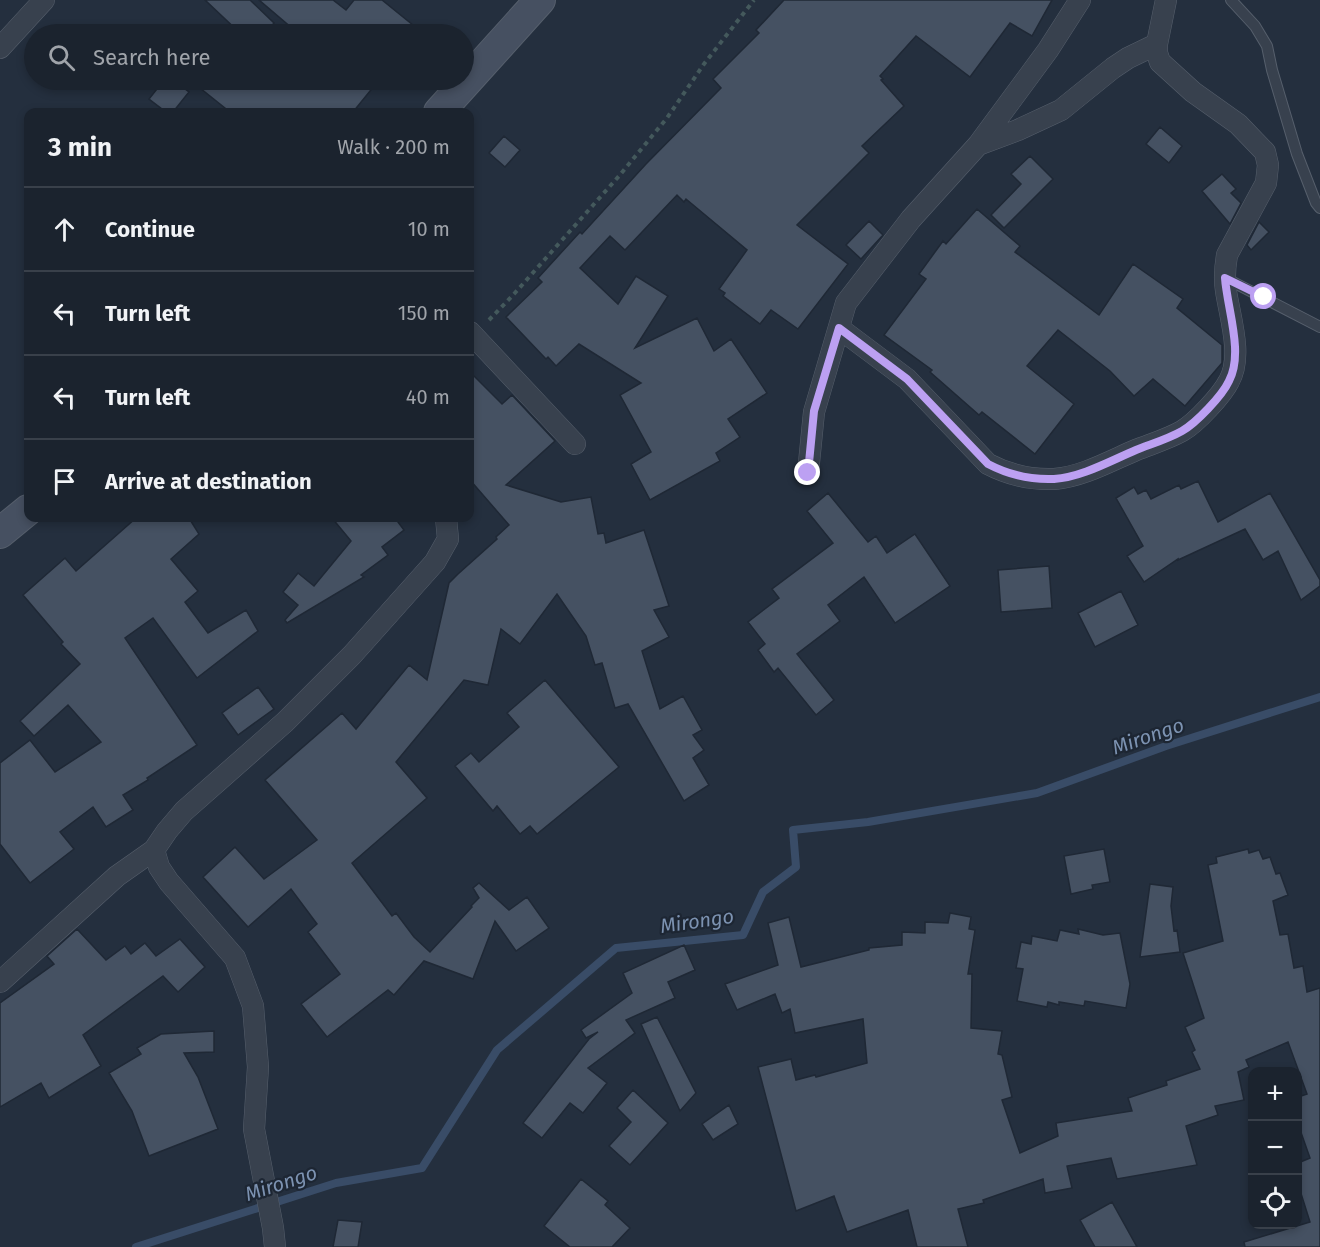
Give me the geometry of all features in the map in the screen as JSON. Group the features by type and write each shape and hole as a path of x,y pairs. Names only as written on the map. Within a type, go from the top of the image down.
{"main road":[{"path":"474,73 540,0"},
{"path":"443,108 459,90"},
{"path":"0,533 24,513"}],"street":[{"path":"0,48 44,0"},
{"path":"808,473 814,411 846,303 911,219 978,145 1048,50 1080,0"},
{"path":"839,328 907,379 988,464 1019,477 1033,479 1078,475 1184,430 1210,406 1230,381 1235,363 1235,345 1225,278 1227,255 1266,183 1268,165 1265,152 1239,124 1193,92 1160,62 1157,44 1166,0"},
{"path":"978,145 1061,110 1113,68 1157,44"},
{"path":"474,337 574,444"},
{"path":"0,982 117,876 154,850 184,811 285,722 352,656 435,562 448,539 446,522"},
{"path":"154,850 159,867 169,882 235,958 253,1006 258,1067 254,1129 274,1238"}],"lane":[{"path":"1231,0 1255,26 1267,46 1272,70 1298,154 1316,203 1320,208"},
{"path":"1225,278 1320,327"}],"path":[{"path":"474,331 514,294 619,176 667,118 704,64 754,0"}],"building":[{"path":"205,0 250,0 274,23 273,24 230,24"},
{"path":"259,0 333,0 346,10 354,0 382,0 412,24 287,24"},
{"path":"784,0 1052,0 1032,36 1010,23 970,77 916,36 880,76 904,106 862,146 869,153 797,225 848,264 798,329 771,310 760,324 723,296 725,293 719,289 747,250 686,199 684,202 677,195 625,250 610,236 580,268 618,304 636,276 668,296 635,348 697,318 714,351 731,339 767,393 728,419 740,437 716,453 720,461 650,500 631,464 651,452 620,395 641,383 579,344 556,366 548,357 546,359 506,317 542,282 538,278 580,232 582,234 646,164 721,88 713,79 759,33 756,30"},
{"path":"156,90 186,90 189,92 176,108 161,108 149,99"},
{"path":"202,90 371,90 356,108 225,108"},
{"path":"1160,127 1182,146 1169,163 1146,144"},
{"path":"504,136 520,150 505,167 489,153"},
{"path":"1030,156 1053,179 1004,228 991,215 1021,184 1011,174"},
{"path":"1222,174 1236,189 1231,193 1241,203 1230,224 1202,191"},
{"path":"977,209 1020,246 1015,252 1099,315 1133,264 1183,299 1177,308 1222,345 1222,363 1185,406 1153,379 1134,396 1110,371 1058,330 1027,366 1074,404 1035,454 982,412 979,415 930,372 932,370 884,335 926,279 919,274 943,241 946,244"},
{"path":"869,221 883,235 861,259 846,245"},
{"path":"1259,222 1269,232 1251,250 1247,245"},
{"path":"474,376 502,404 512,395 555,441 506,485 561,502 591,497 598,534 604,533 606,543 644,530 669,606 654,610 669,637 642,651 660,709 683,696 702,730 693,735 704,750 693,758 709,785 684,801 628,704 615,708 602,663 595,665 586,636 557,594 520,644 501,629 488,685 464,680 396,762 427,798 352,863 392,916 396,913 414,937 430,952 479,898 473,888 479,883 509,910 527,897 549,928 516,951 495,921 473,979 424,961 394,995 388,990 327,1037 301,1004 340,974 308,932 317,924 291,889 248,927 203,877 235,847 264,879 317,840 265,780 342,713 356,729 409,665 427,680 449,583 509,525 474,485"},
{"path":"1198,481 1218,522 1270,493 1320,580 1320,586 1301,600 1278,551 1263,560 1245,529 1178,559 1144,582 1127,556 1143,546 1116,498 1134,487 1138,494 1146,490 1151,499 1179,485 1181,489"},
{"path":"828,493 868,542 876,536 887,553 915,534 950,586 895,623 864,577 828,605 840,621 797,654 834,700 816,715 778,668 774,672 758,650 765,644 748,622 779,598 772,589 833,543 807,511"},
{"path":"131,522 192,522 199,534 171,559 198,591 185,602 208,633 246,610 258,631 197,678 153,618 125,638 197,745 123,795 133,810 106,827 93,807 60,832 74,849 30,883 0,844 0,763 30,740 55,772 101,742 68,705 34,736 20,721 80,664 61,644 63,642 23,595 65,558 76,571"},
{"path":"335,522 398,522 404,530 382,547 388,555 361,575 364,577 287,623 285,620 298,605 283,592 298,573 314,586 351,541"},
{"path":"1049,566 1052,608 1001,612 998,570"},
{"path":"1121,591 1138,625 1095,647 1078,613"},
{"path":"545,680 619,767 537,834 530,826 520,834 497,806 493,811 455,766 471,753 479,762 519,727 507,713"},
{"path":"258,687 274,709 238,735 222,713"},
{"path":"1104,849 1110,882 1092,885 1093,889 1071,894 1064,856"},
{"path":"1248,849 1249,853 1259,850 1263,859 1270,857 1276,874 1280,873 1288,895 1273,901 1280,935 1288,934 1294,968 1303,966 1307,992 1320,988 1320,1247 1245,1247 1244,1242 1287,1229 1302,1229 1302,1224 1310,1222 1302,1197 1302,1161 1310,1158 1302,1135 1302,1096 1307,1094 1302,1080 1302,1067 1297,1067 1288,1042 1246,1060 1249,1067 1238,1072 1244,1100 1215,1106 1218,1115 1186,1126 1197,1165 1117,1179 1111,1158 1067,1166 1072,1188 1045,1193 1043,1179 983,1200 984,1203 958,1209 968,1247 917,1247 908,1210 847,1232 834,1196 796,1211 758,1067 791,1059 796,1080 867,1063 863,1019 795,1033 790,1009 782,1013 775,994 737,1010 725,984 778,965 768,923 789,917 801,967 869,950 869,948 902,945 902,932 925,933 925,922 948,923 950,913 971,917 969,929 975,930 968,974 972,974 971,1028 1002,1031 998,1054 1002,1055 1012,1097 1002,1100 1020,1153 1058,1136 1056,1123 1132,1111 1128,1098 1167,1085 1166,1081 1200,1069 1192,1052 1195,1050 1185,1027 1204,1018 1183,953 1223,941 1208,865 1217,863 1216,857"},
{"path":"1150,884 1173,887 1171,906 1174,931 1177,930 1180,952 1140,957"},
{"path":"77,929 106,960 125,946 131,954 145,943 156,956 180,939 205,967 178,992 163,976 83,1035 101,1066 49,1098 41,1083 0,1107 0,1003 54,964 47,956"},
{"path":"1078,929 1103,935 1120,933 1130,984 1126,1008 1085,1001 1084,1006 1048,1002 1047,1007 1017,1001 1023,969 1016,968 1021,942 1031,944 1032,936 1057,941 1060,930 1079,934"},
{"path":"684,945 695,970 668,982 675,998 626,1020 635,1033 588,1068 607,1083 583,1113 570,1103 542,1138 523,1123 589,1039 598,1032 586,1038 581,1030 632,993 623,973"},
{"path":"657,1017 696,1093 680,1111 641,1024"},
{"path":"214,1031 214,1052 184,1053 198,1077 218,1129 149,1156 132,1111 109,1073 141,1054 137,1048 161,1034"},
{"path":"633,1090 668,1123 630,1165 609,1146 631,1122 617,1108"},
{"path":"729,1105 738,1124 713,1140 702,1124"},
{"path":"581,1179 608,1201 605,1205 630,1228 612,1247 570,1247 544,1226"},
{"path":"1112,1202 1137,1247 1095,1247 1080,1220"},
{"path":"338,1220 362,1222 358,1247 333,1247"}],"waterway":[{"name":"Mirongo","path":"136,1247 336,1183 422,1168 497,1050 616,948 743,935 763,892 796,867 793,830 868,822 1037,793 1166,746 1320,697"}],"route":[{"path":"808,473 814,411 839,328 907,379 988,464 1019,477 1056,478 1078,475 1184,430 1210,406 1230,381 1235,363 1235,345 1225,278 1264,297"}]}
